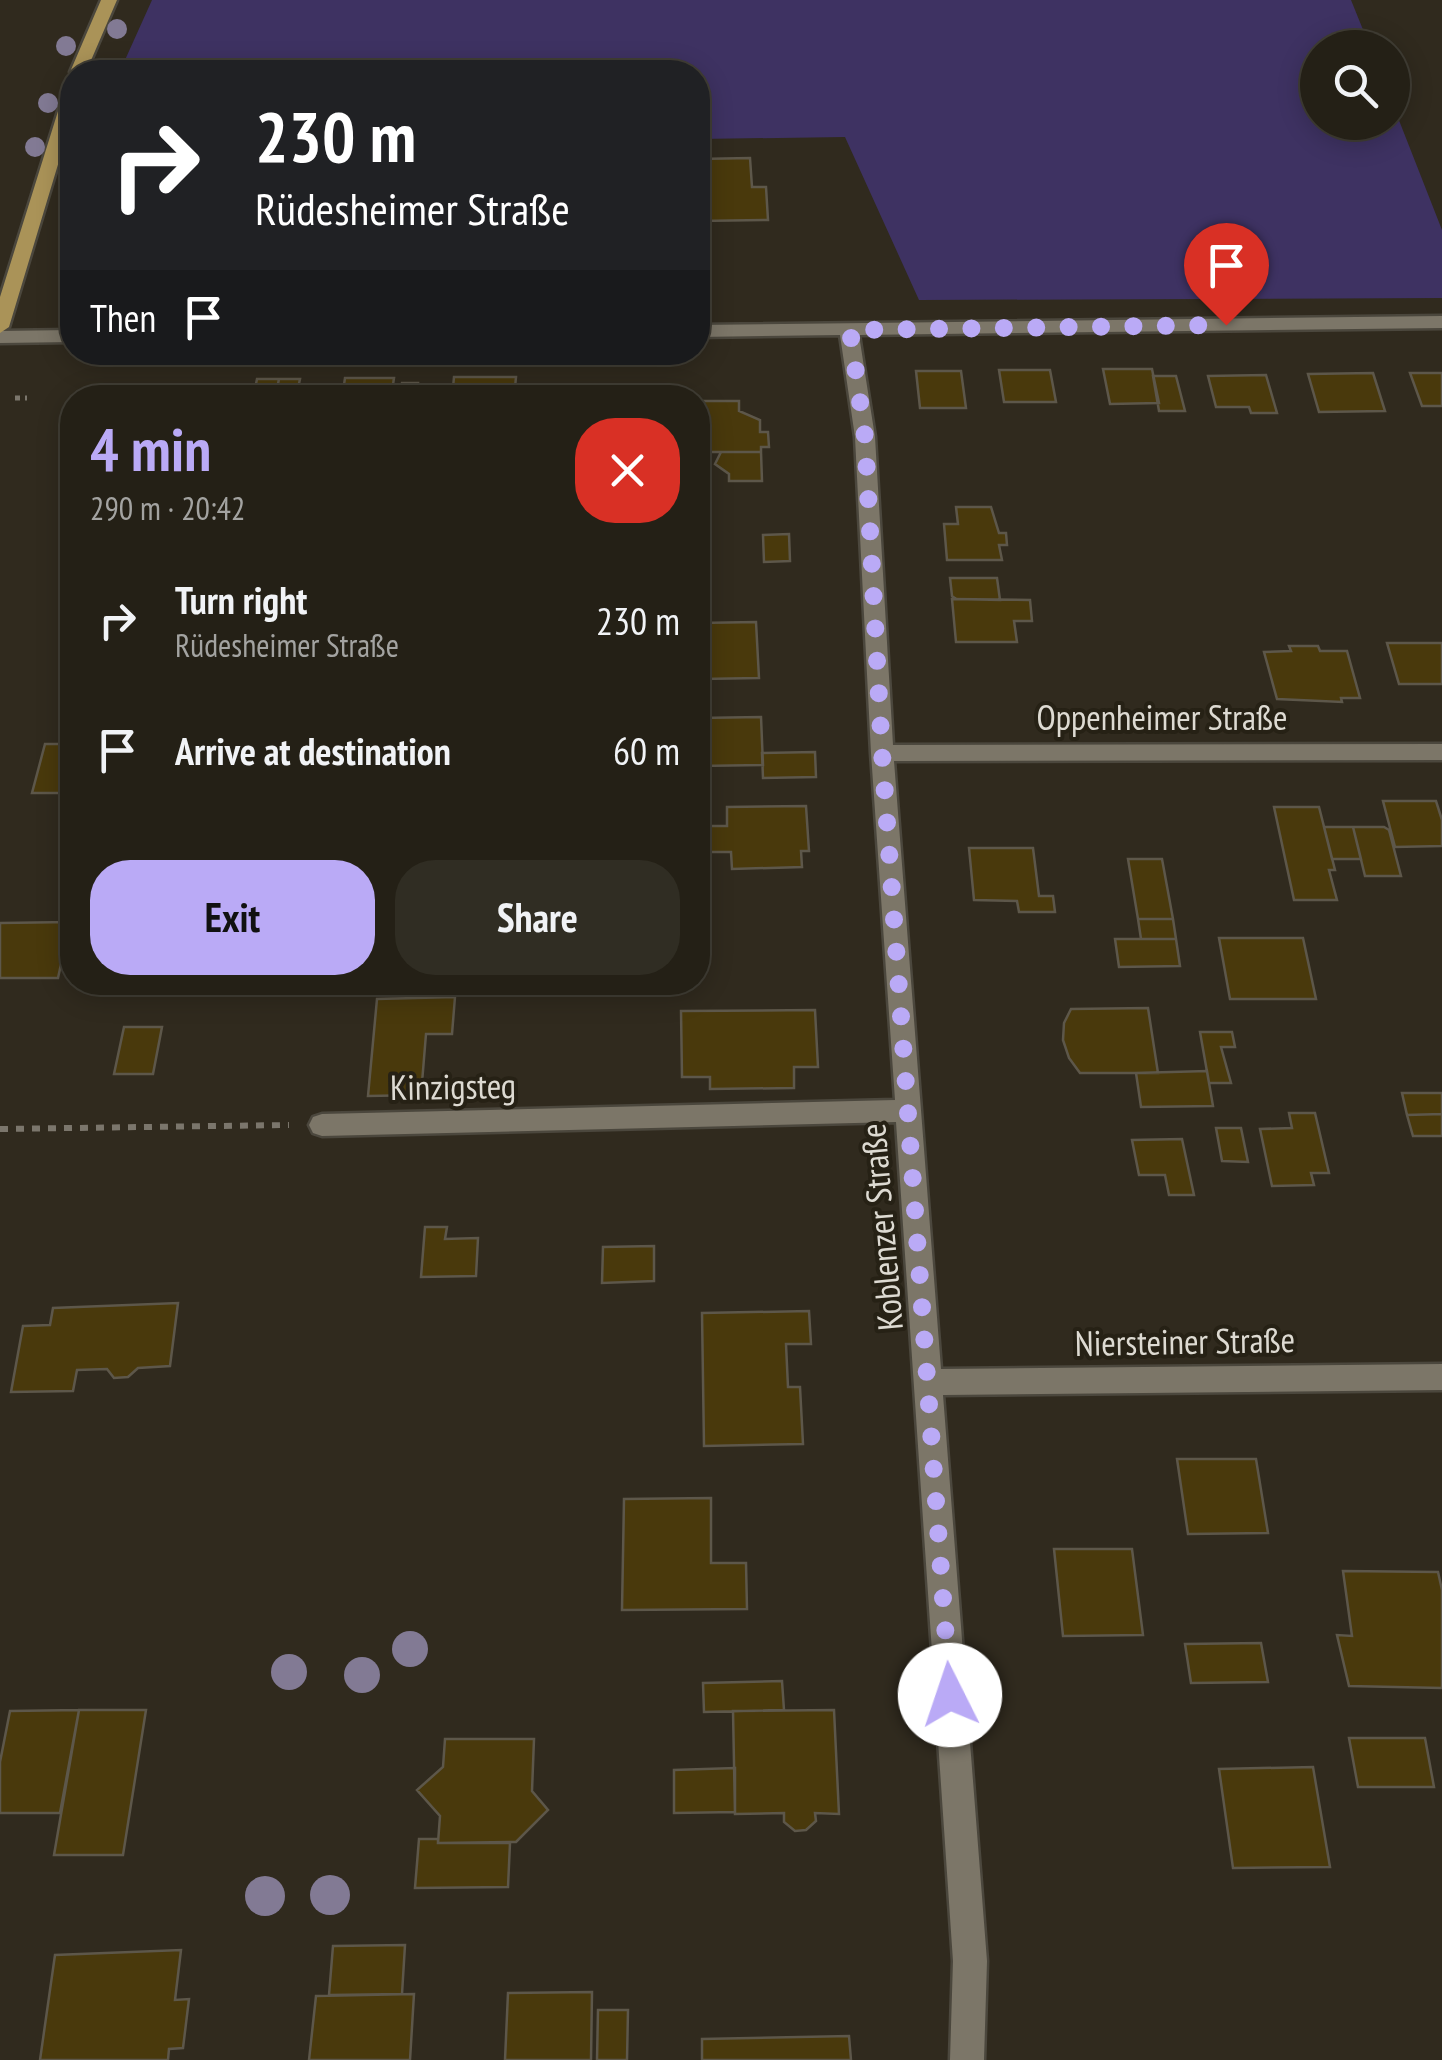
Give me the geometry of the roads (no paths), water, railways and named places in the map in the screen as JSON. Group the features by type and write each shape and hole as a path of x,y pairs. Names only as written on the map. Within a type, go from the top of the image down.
{"main road":[{"path":"83,60 110,0"},
{"path":"0,327 60,131"}],"street":[{"path":"710,331 1442,322"},
{"name":"Koblenzer Straße","path":"850,330 865,437 882,753 970,1960 967,2060"},
{"path":"0,336 60,336"},
{"name":"Oppenheimer Straße","path":"882,753 1442,752"},
{"name":"Kinzigsteg","path":"322,1124 908,1111"},
{"name":"Niersteiner Straße","path":"930,1382 1442,1377"}]}
